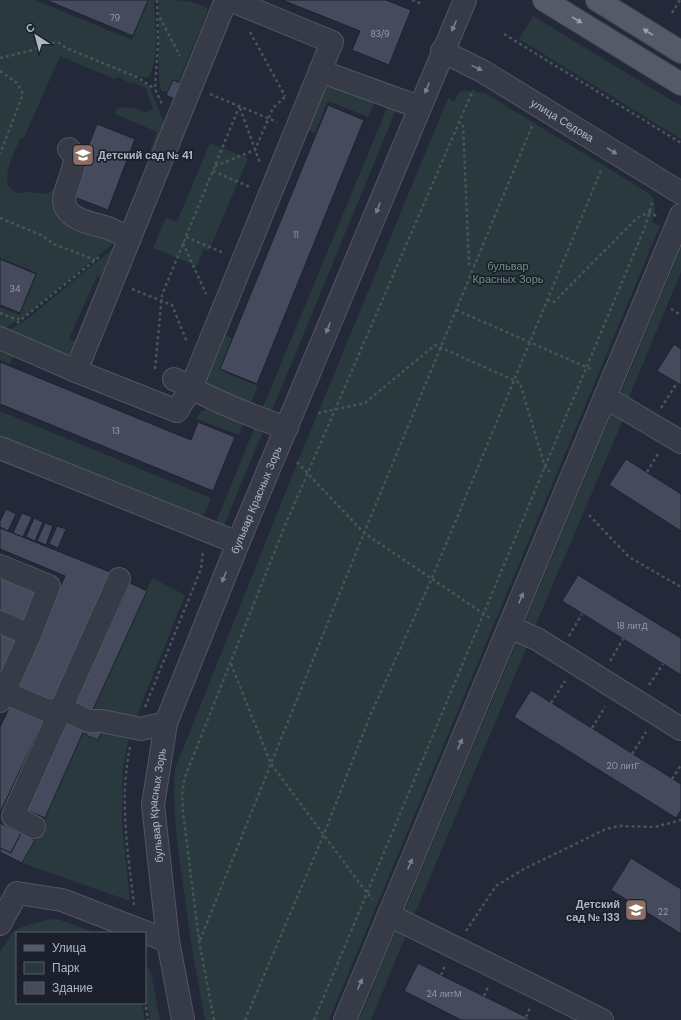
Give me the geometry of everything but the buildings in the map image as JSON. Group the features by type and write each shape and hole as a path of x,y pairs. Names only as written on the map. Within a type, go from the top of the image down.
{"main road":[{"path":"544,0 681,84"},
{"path":"597,0 681,52"}],"street":[{"name":"бульвар Красных Зорь","path":"183,1020 168,941 153,805 166,723 238,543 465,0"},
{"path":"6,332 76,371 177,410 188,379 218,322 243,261 270,190 296,130 312,78 332,42 230,1 192,83 76,371"},
{"name":"улица Седова","path":"442,52 482,71 681,193"},
{"path":"312,78 419,107"},
{"path":"69,149 75,156 75,164 64,196 66,207 70,214 88,223 110,229 130,238"},
{"path":"345,1020 681,215"},
{"path":"188,379 287,428"},
{"path":"605,397 681,442"},
{"path":"0,448 238,543"},
{"path":"0,566 49,586 30,635 2,691 46,710 72,713 88,721 102,721 141,729 166,723"},
{"path":"34,828 13,816 119,579"},
{"path":"0,622 30,635"},
{"path":"509,627 537,639 681,729"},
{"path":"0,924 9,889 62,900 145,932"},
{"path":"389,915 455,946 602,1020"},
{"path":"146,932 168,941"}],"path":[{"path":"157,0 158,44 155,89 173,129"},
{"path":"412,0 422,4"},
{"path":"672,13 680,0"},
{"path":"230,1 285,96"},
{"path":"157,12 192,83 239,106 296,130"},
{"path":"504,34 681,143"},
{"path":"0,58 29,52 52,43 59,43 66,48 137,78 155,89"},
{"path":"0,71 17,83 23,94 0,154"},
{"path":"215,166 255,150 272,108 285,96 298,92 312,78"},
{"path":"214,1020 199,940 182,794 185,778 190,761 231,664 284,528 458,122 475,86"},
{"path":"239,106 270,190"},
{"path":"152,401 162,295 239,106"},
{"path":"458,122 464,124 469,264 475,266"},
{"path":"199,940 364,533 534,123"},
{"path":"245,1020 324,834 370,716 432,578 603,165"},
{"path":"213,172 270,190"},
{"path":"314,1020 482,614 546,466 649,212 655,193"},
{"path":"547,300 554,302 637,218 649,212"},
{"path":"649,212 658,217"},
{"path":"0,218 41,235 54,244 95,260 115,275 162,302 172,306 188,379"},
{"path":"186,237 243,261"},
{"path":"183,243 218,322"},
{"path":"6,332 23,320 101,255"},
{"path":"671,309 681,315"},
{"path":"456,310 587,366"},
{"path":"0,313 15,319 23,320"},
{"path":"318,413 365,403 435,345 520,383 546,466"},
{"path":"651,424 677,383"},
{"path":"297,462 364,533 432,578 482,614 509,627"},
{"path":"589,515 629,557 681,587"},
{"path":"231,664 271,764 366,893 389,915"},
{"path":"551,703 576,664"},
{"path":"592,728 616,689"},
{"path":"632,754 657,714"},
{"path":"672,779 681,765"},
{"path":"455,946 496,886 524,869 606,829 618,826 654,827 681,820"},
{"path":"145,1004 148,1020"}],"green space":[{"path":"0,0 35,0 132,40 148,0 154,0 156,40 152,71 148,78 138,76 136,79 149,86 165,125 150,160 147,159 157,132 115,114 116,108 119,107 128,107 144,113 153,109 146,88 133,82 130,83 119,77 114,79 60,56 24,138 20,139 15,150 8,171 8,184 10,188 18,193 28,192 47,194 57,186 59,197 116,241 25,316 0,331 0,307 20,315 37,273 0,258"},
{"path":"159,0 192,2 199,4 208,10 179,81 174,79 167,93 161,90 159,78"},
{"path":"533,16 681,106 681,139 519,39"},
{"path":"328,83 376,98 368,117 328,101 315,133 301,127 311,101"},
{"name":"бульвар Красных Зорь","path":"464,90 485,93 650,194 654,201 655,208 652,222 660,226 329,1020 205,1020 195,967 178,851 174,783 175,769 296,466 448,98 454,101 459,92"},
{"path":"389,103 396,110 271,413 261,412"},
{"path":"210,143 248,158 209,251 204,249 197,266 153,248 166,217 177,222"},
{"path":"681,247 681,272 627,402 620,395"},
{"path":"112,249 101,278 97,276 69,339 76,342 70,353 64,356 3,334 26,320"},
{"path":"217,332 232,338 220,370 258,386 249,407 206,383 204,380"},
{"path":"0,347 14,352 10,364 0,360"},
{"path":"211,408 245,420 239,435 196,419 202,411"},
{"path":"0,411 211,498 201,522 0,439"},
{"path":"612,413 625,415 533,631 525,622"},
{"path":"256,424 261,427 263,431 223,528 214,527"},
{"path":"152,578 185,595 130,733 123,766 122,822 130,901 22,863 35,840"},
{"path":"518,639 529,642 413,918 404,912"},
{"path":"51,919 60,920 94,932 16,932 16,1004 142,1004 145,1020 0,1020 0,952 14,931 24,926"},
{"path":"396,930 408,930 371,1020 359,1020 370,994 371,995 371,991"},
{"path":"146,965 151,973 160,1020 150,1020 146,996"}],"place":[{"name":"Детский сад № 41","path":"83,155"},
{"name":"Детский сад № 133","path":"636,910"}]}
